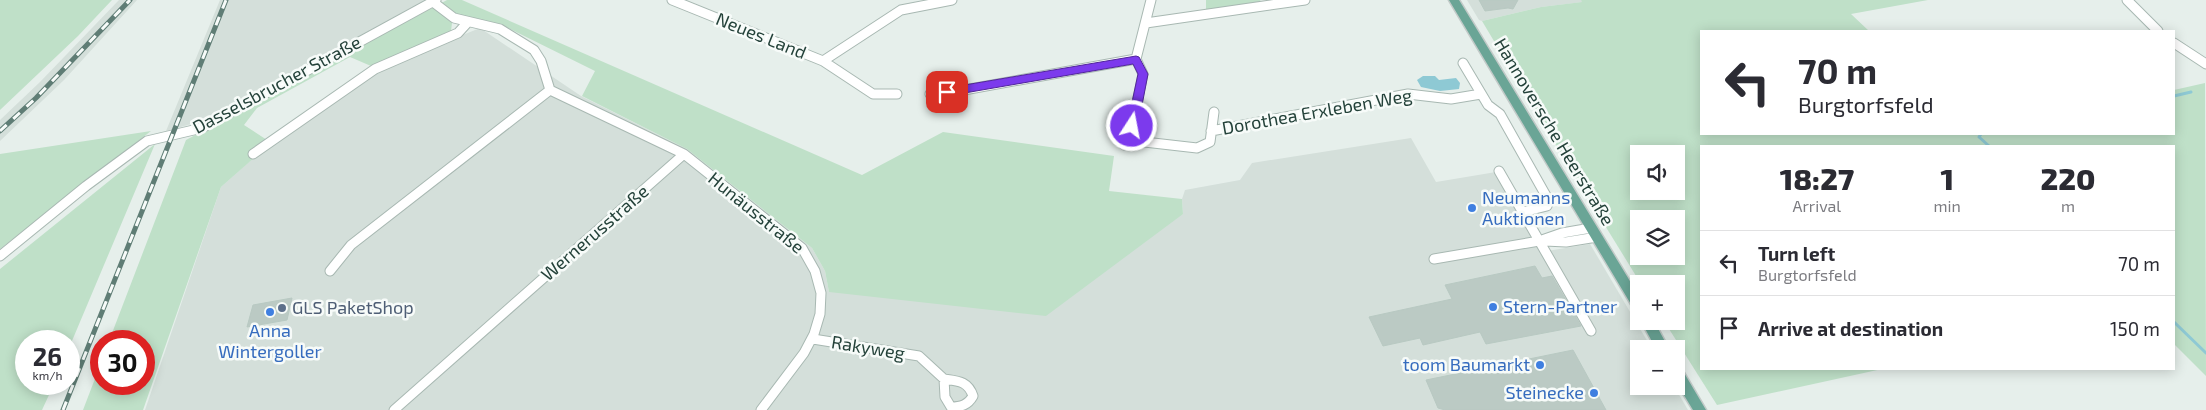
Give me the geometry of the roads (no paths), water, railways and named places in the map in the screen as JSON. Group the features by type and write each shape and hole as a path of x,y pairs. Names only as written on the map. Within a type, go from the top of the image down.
{"main road":[{"name":"Hannoversche Heerstraße","path":"1454,0 1630,293"},
{"path":"1685,385 1700,410"}],"street":[{"name":"Neues Land","path":"672,0 823,61 874,94 897,94"},
{"name":"Neues Land","path":"823,61 901,10 952,0"},
{"path":"1125,142 1132,126 1143,74 1136,60 1151,0"},
{"path":"1146,23 1305,0"},
{"path":"2127,0 2157,30"},
{"path":"435,1 454,18 500,30 534,50 541,61 550,90 684,154"},
{"name":"Dasselsbrucher Straße","path":"0,256 86,186 147,141 202,128 435,1"},
{"path":"253,154 376,69 458,33 468,22"},
{"path":"2175,44 2205,64"},
{"path":"930,94 964,90 1136,60"},
{"path":"1463,63 1488,105 1500,114 1549,201 1547,206 1523,212"},
{"path":"330,271 351,245 550,90"},
{"name":"Dorothea Erxleben Weg","path":"1212,131 1408,94 1450,98 1481,94"},
{"name":"Dorothea Erxleben Weg","path":"1125,142 1197,148 1210,142 1214,112"},
{"name":"Hunäusstraße","path":"684,154 802,248 813,262 821,286 822,312 813,339 802,357 761,410"},
{"name":"Wernerusstraße","path":"394,410 684,154"},
{"path":"1499,171 1591,331"},
{"path":"1434,259 1540,241 1566,242 1594,232"},
{"name":"Rakyweg","path":"813,339 919,356 944,379"}],"water":[{"path":"1423,76 1435,76 1439,80 1456,78 1460,83 1459,89 1440,91 1421,87 1417,80"}],"waterway":[{"path":"2175,96 2191,92"},
{"path":"1980,135 1979,137 1988,145"},
{"path":"2175,323 2206,353"}],"railway":[{"path":"0,131 36,98 130,0"},
{"path":"63,410 226,0"}],"place":[{"name":"Neumanns Auktionen","path":"1472,208"},
{"name":"Stern-Partner","path":"1493,307"},
{"name":"GLS PaketShop","path":"282,308"},
{"name":"Anna Wintergoller","path":"270,312"},
{"name":"toom Baumarkt","path":"1540,365"},
{"name":"Steinecke","path":"1594,393"}]}
